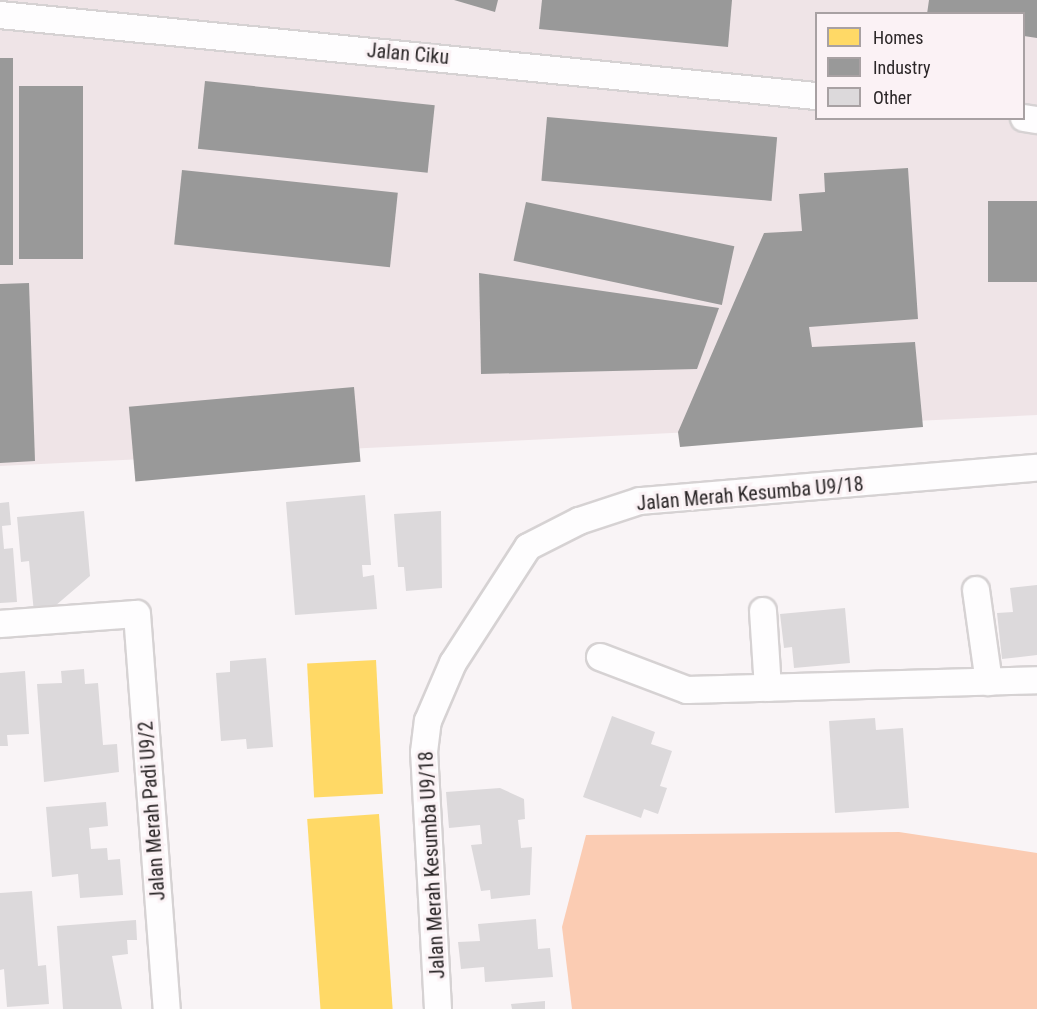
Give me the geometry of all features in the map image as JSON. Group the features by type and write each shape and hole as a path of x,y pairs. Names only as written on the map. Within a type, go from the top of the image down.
{"street":[{"name":"Jalan Ciku","path":"0,15 815,96"},
{"name":"Jalan Merah Kesumba U9/18","path":"438,1009 424,752 428,721 453,663 528,547 579,521 640,501 1037,468"},
{"path":"976,590 989,682"},
{"path":"763,612 768,688"},
{"name":"Jalan Merah Padi U9/2","path":"0,624 137,614 167,1009"},
{"path":"600,657 687,690 1037,680"}],"shaded area":[{"path":"0,0 1037,0 1037,415 0,466"},
{"path":"899,832 1037,853 1037,1009 572,1009 562,927 586,835"}],"building: Homes":[{"path":"376,660 383,794 314,797 307,664"},
{"path":"379,814 393,1009 320,1009 307,819"}],"building: Industry":[{"path":"454,0 498,0 495,12"},
{"path":"542,0 732,0 728,47 539,29"},
{"path":"929,0 1037,0 1037,38 1025,36 1025,12 927,12"},
{"path":"0,58 13,58 13,265 0,265"},
{"path":"205,81 435,105 428,173 198,149"},
{"path":"19,86 83,86 83,259 19,259"},
{"path":"547,117 777,137 772,201 541,181"},
{"path":"908,168 918,319 809,327 812,347 915,342 923,427 680,447 678,432 764,233 802,231 799,194 825,192 824,173"},
{"path":"182,170 398,193 390,267 174,245"},
{"path":"988,201 1037,201 1037,282 988,282"},
{"path":"526,202 734,246 722,305 514,261"},
{"path":"479,273 719,308 697,369 481,374"},
{"path":"29,283 35,461 0,463 0,284"},
{"path":"354,387 361,462 135,481 129,407"}],"building: Other":[{"path":"365,495 371,565 362,565 363,577 374,575 377,609 295,615 286,502"},
{"path":"9,502 11,525 2,526 4,549 13,548 17,602 0,603 0,503"},
{"path":"84,511 90,576 48,612 34,613 29,561 21,562 17,517"},
{"path":"441,511 442,588 406,591 404,567 398,567 394,514"},
{"path":"1037,585 1037,655 1002,659 997,613 1013,612 1010,588"},
{"path":"845,608 850,663 794,668 792,647 784,648 780,614"},
{"path":"266,658 273,747 247,749 246,739 221,741 216,673 230,672 230,661"},
{"path":"84,669 85,684 98,683 103,745 117,744 119,772 44,782 37,684 62,683 61,671"},
{"path":"25,671 29,734 7,735 8,746 0,746 0,673"},
{"path":"612,716 655,732 651,744 672,751 660,786 667,788 658,814 644,809 641,818 583,797"},
{"path":"875,718 876,730 903,728 909,808 835,813 829,721"},
{"path":"500,788 524,799 525,819 518,820 521,848 532,847 530,895 491,899 490,890 481,891 471,845 482,844 480,825 449,828 446,792"},
{"path":"106,802 108,826 89,828 91,849 107,848 108,860 120,859 123,895 80,898 78,874 52,877 46,807"},
{"path":"32,891 38,966 46,965 49,1004 7,1007 4,969 0,970 0,893"},
{"path":"536,919 538,949 550,948 553,977 485,982 484,967 461,969 458,942 480,941 478,924"},
{"path":"136,920 137,940 127,940 128,954 112,956 122,1009 63,1009 57,926"},
{"path":"545,1001 545,1009 512,1009 511,1004"}]}
